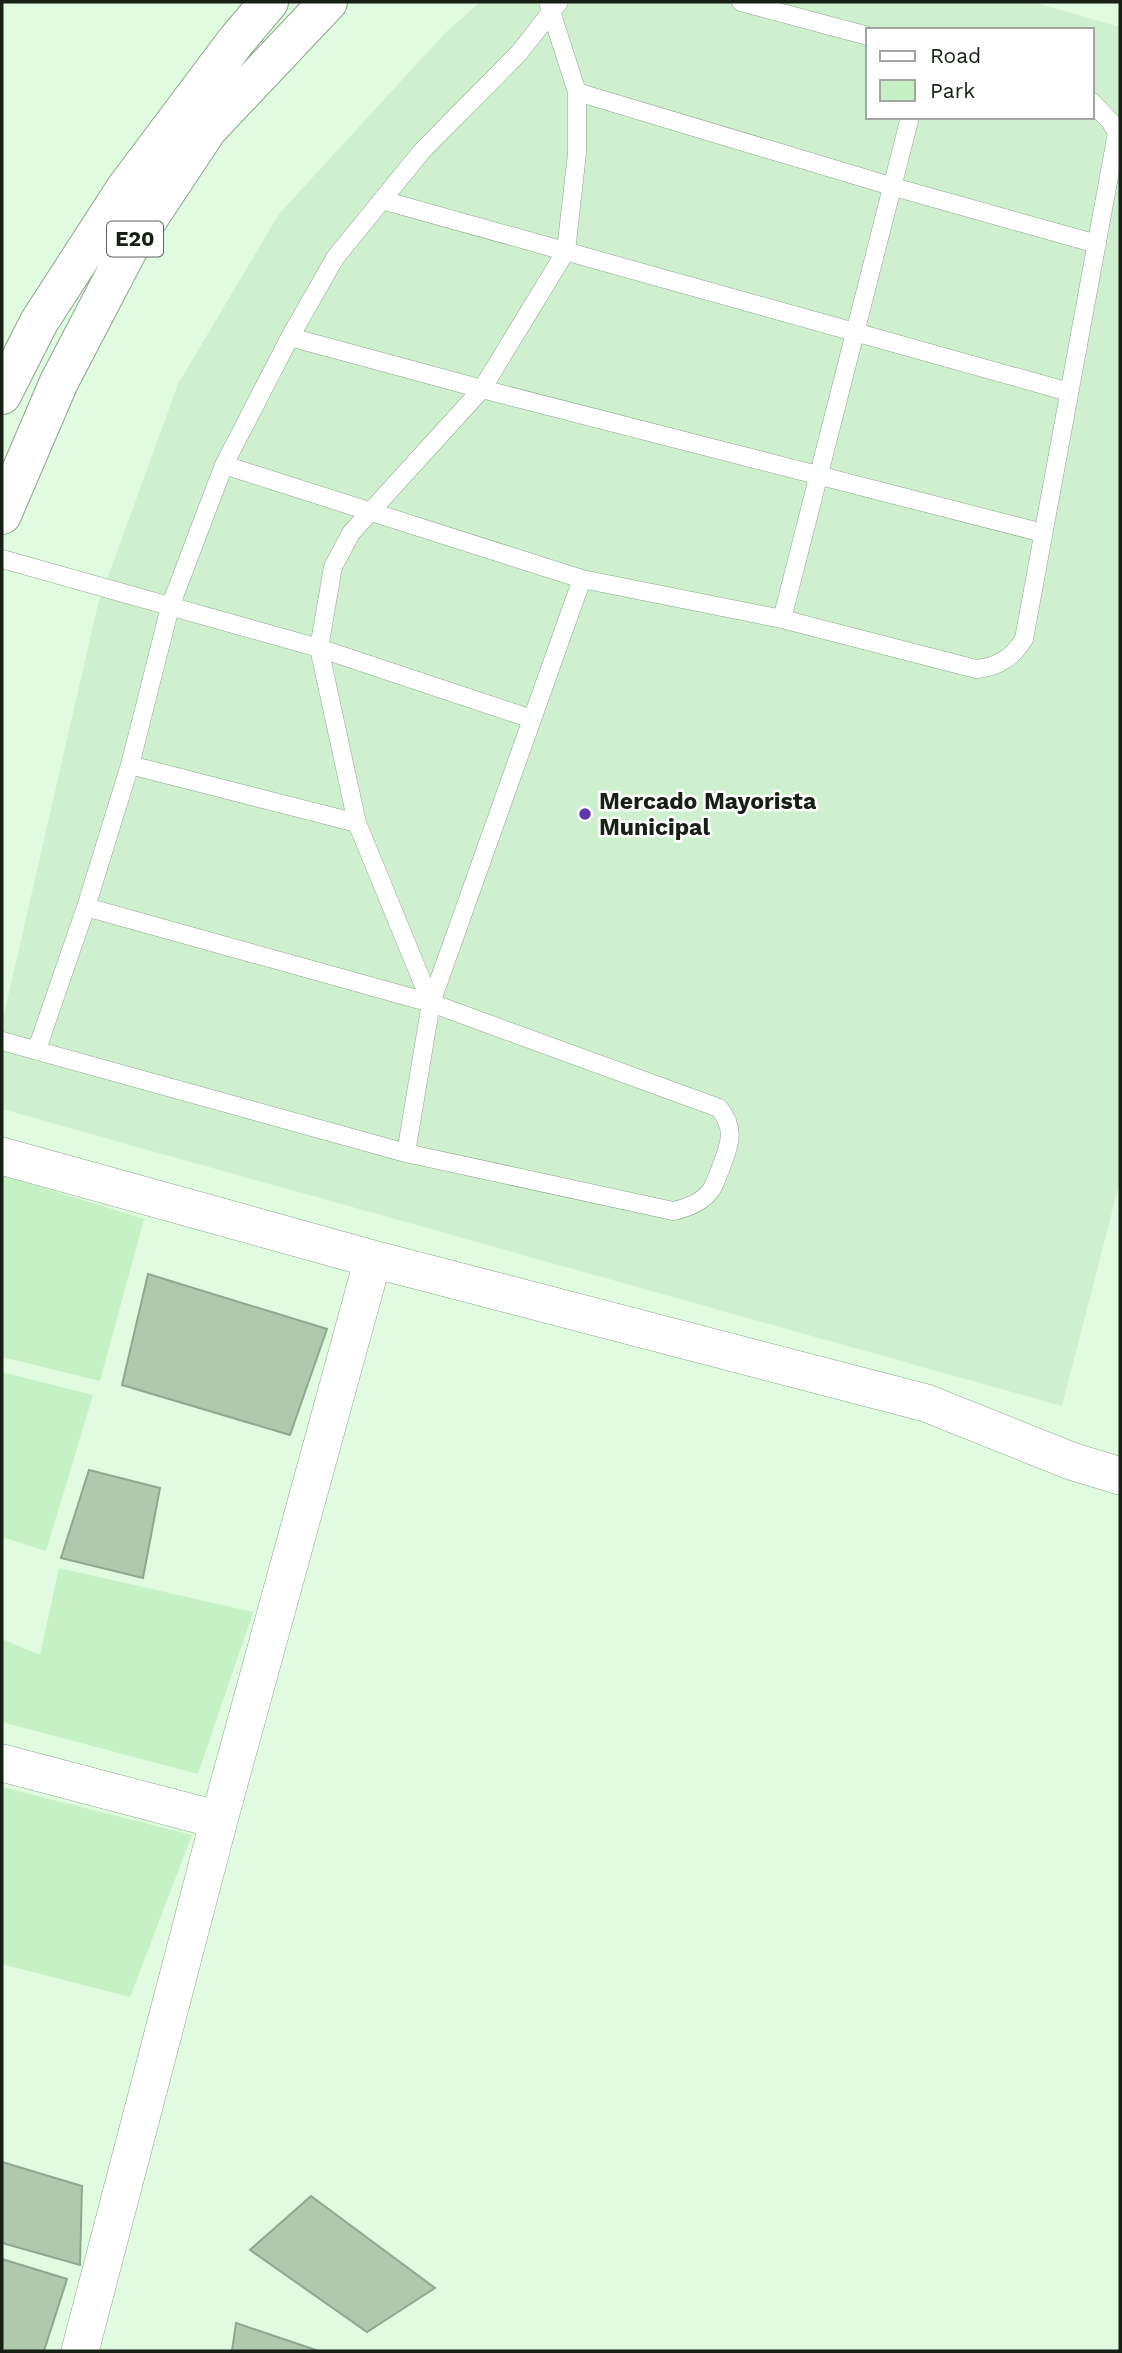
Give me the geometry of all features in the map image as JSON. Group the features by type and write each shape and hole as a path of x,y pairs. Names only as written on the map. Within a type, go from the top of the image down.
{"highway":[{"name":"E20","path":"2,396 39,322 125,189 236,41 269,2"},
{"name":"E20","path":"2,515 59,382 129,248 208,129 328,2"}],"street":[{"path":"2,1156 373,1259 926,1403 1071,1461 1120,1476"},
{"path":"80,2351 219,1820 373,1259"},
{"path":"2,1763 219,1820"}],"lane":[{"path":"741,2 866,35"},
{"path":"431,1003 357,823 318,648 333,567 351,533 482,389 566,251 577,153 577,92 553,4"},
{"path":"37,1049 86,907 130,765 170,607 224,465 290,337 335,258 422,151 519,52 553,4"},
{"path":"577,92 894,187 1097,244"},
{"path":"224,465 582,579 782,618 976,669 987,668 1008,659 1024,639 1117,133 1094,104"},
{"path":"782,618 910,119"},
{"path":"382,200 1069,392"},
{"path":"290,337 1043,533"},
{"path":"2,559 318,648 532,719"},
{"path":"406,1153 431,1003 582,579"},
{"path":"130,765 357,823"},
{"path":"2,1041 406,1153 673,1212 697,1203 712,1190 730,1145 728,1118 719,1108 431,1003 86,907"}],"shaded area":[{"name":"Mercado Mayorista Municipal","path":"480,2 1032,2 1120,27 1120,1181 1062,1406 2,1109 2,1023 98,604 178,384 279,214 446,32"}],"green space":[{"path":"2,1175 144,1219 100,1381 2,1357"},
{"path":"2,1372 93,1395 46,1551 2,1537"},
{"path":"59,1568 253,1612 198,1774 2,1722 2,1639 40,1655"},
{"path":"2,1787 192,1835 130,1997 2,1964"}],"building":[{"path":"148,1274 327,1329 290,1435 122,1385"},
{"path":"89,1470 160,1488 143,1578 61,1558"},
{"path":"2,2162 82,2186 80,2265 2,2243"},
{"path":"311,2196 435,2288 367,2332 250,2250"},
{"path":"2,2259 67,2279 44,2351 2,2351"},
{"path":"236,2323 319,2351 232,2351"}],"place":[{"name":"Mercado Mayorista Municipal","path":"585,814"}]}
